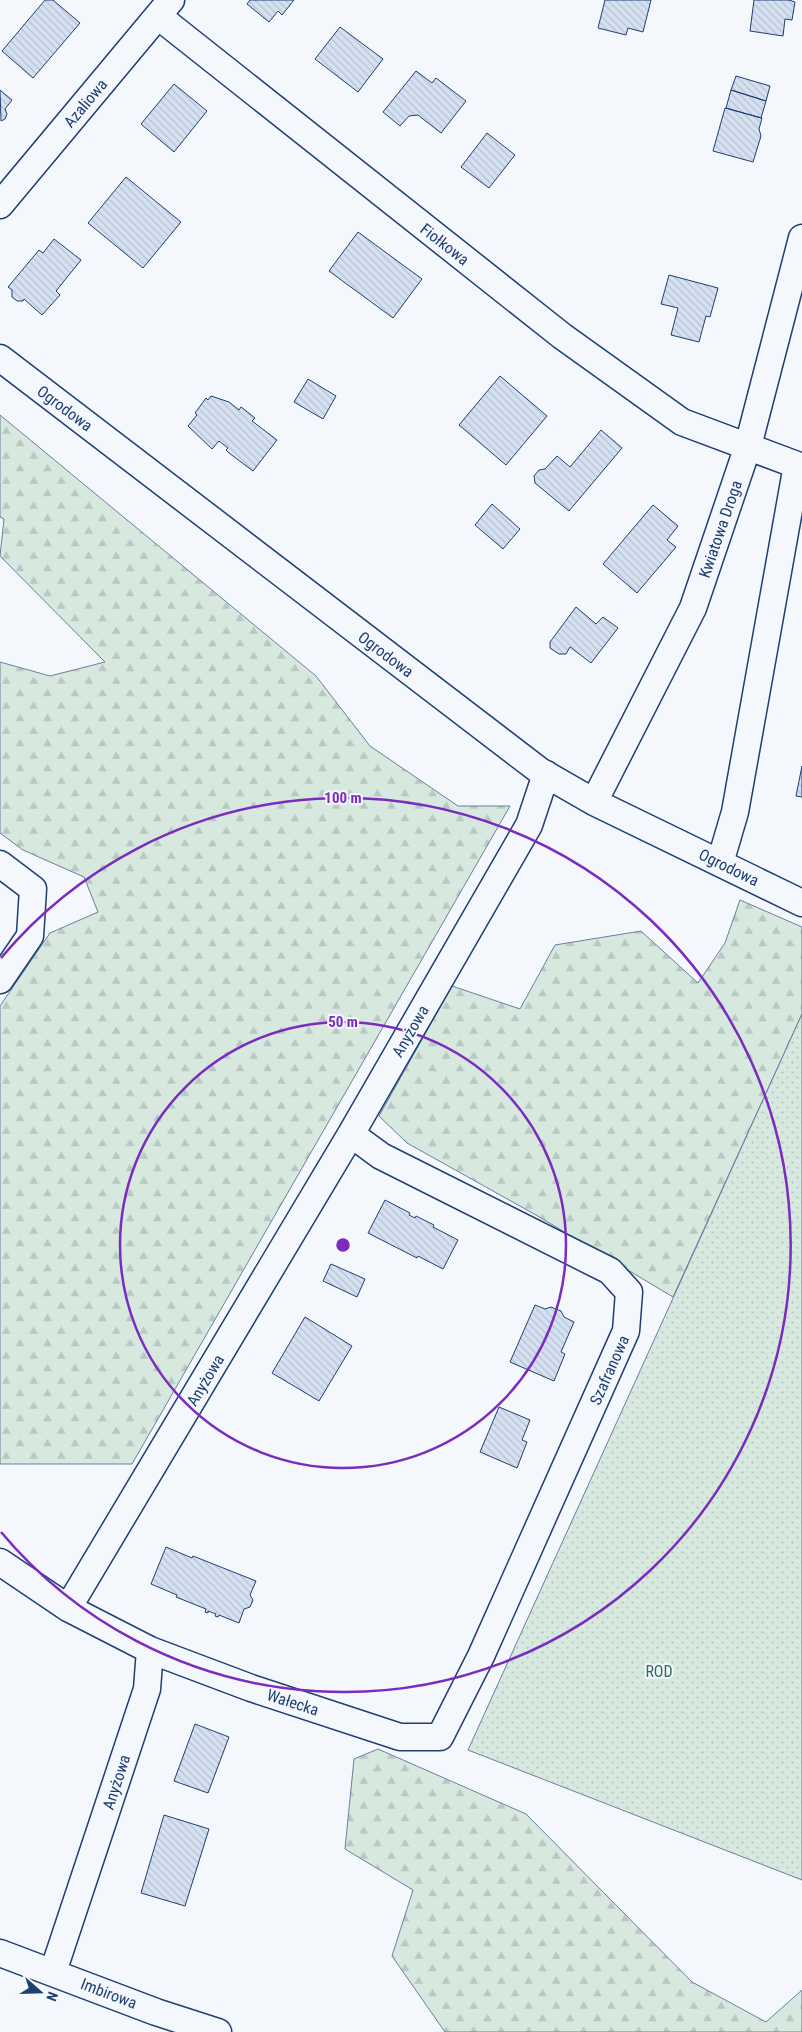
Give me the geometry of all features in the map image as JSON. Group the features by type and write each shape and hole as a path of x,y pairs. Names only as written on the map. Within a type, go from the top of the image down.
{"street":[{"name":"Azaliowa","path":"0,205 164,8"},
{"name":"Fiołkowa","path":"164,8 562,336 682,422 797,465 735,812 720,863"},
{"name":"Kwiatowa Droga","path":"594,802 693,608 748,446 802,238"},
{"name":"Ogrodowa","path":"0,358 546,774 594,802 802,903"},
{"name":"Anyżowa","path":"68,1608 351,1134 528,825 546,774"},
{"path":"0,864 33,889 30,936 0,980"},
{"name":"Szafranowa","path":"351,1134 381,1156 610,1271 629,1292 626,1331 481,1656 440,1737"},
{"path":"0,1562 68,1608 150,1650"},
{"name":"Anyżowa","path":"53,1972 147,1689 150,1650"},
{"name":"Wałecka","path":"150,1650 251,1688 400,1737 440,1737"},
{"name":"Imbirowa","path":"0,1953 156,2012 218,2032"}],"green space":[{"path":"0,415 316,676 370,746 458,806 510,806 132,1464 0,1464 0,1006 50,933 98,912 84,877 23,850 0,833 0,662 50,676 105,662 0,556 4,519 0,517"},
{"path":"740,900 802,927 802,1014 673,1297 536,1215 407,1143 379,1116 452,986 520,1009 555,945 641,931 698,983 725,943"},
{"name":"ROD","path":"802,1014 802,1880 468,1750"},
{"path":"378,1749 526,1814 692,1982 766,2022 802,1990 802,2032 445,2032 392,1956 413,1890 345,1849 354,1759"}],"building":[{"path":"45,0 53,0 80,23 33,78 2,51"},
{"path":"250,0 294,0 282,15 278,11 269,22 247,4"},
{"path":"605,0 651,0 643,32 628,28 626,35 598,28"},
{"path":"754,0 789,0 795,2 792,20 785,19 783,36 750,31"},
{"path":"340,27 383,59 358,92 315,59"},
{"path":"416,71 432,83 436,78 466,101 441,133 418,115 409,116 400,126 383,112"},
{"path":"736,76 770,86 766,101 731,90"},
{"path":"174,84 207,111 174,152 141,124"},
{"path":"0,90 12,100 5,109 7,114 5,119 1,121"},
{"path":"731,90 766,101 761,118 726,108"},
{"path":"725,108 762,118 759,129 761,136 753,162 713,151"},
{"path":"487,133 515,155 489,188 461,167"},
{"path":"126,177 181,222 143,268 88,223"},
{"path":"358,232 422,279 393,318 329,271"},
{"path":"54,239 81,260 56,291 60,295 42,315 24,299 23,301 17,301 12,297 12,290 8,287 39,250 43,253"},
{"path":"669,275 718,288 710,317 706,316 699,342 671,335 678,308 661,304"},
{"path":"500,376 547,416 506,465 459,425"},
{"path":"308,379 336,396 323,419 294,402"},
{"path":"211,396 229,402 239,410 241,407 255,418 252,421 277,440 253,471 229,453 226,450 228,448 219,441 212,449 188,426 197,415 195,413 206,398 208,400"},
{"path":"601,430 622,448 569,511 535,483 534,476 539,470 545,469 557,456 570,467"},
{"path":"492,504 520,529 503,549 475,525"},
{"path":"653,505 678,526 667,540 676,547 637,593 603,564"},
{"path":"576,607 596,624 603,617 618,628 591,663 570,647 566,654 559,654 550,648 550,642"},
{"path":"802,766 802,797 796,796"},
{"path":"385,1200 410,1213 409,1215 415,1218 416,1216 434,1225 433,1227 458,1240 443,1269 368,1233"},
{"path":"331,1264 365,1279 357,1297 323,1281"},
{"path":"535,1305 545,1309 551,1307 561,1311 564,1317 574,1322 561,1352 565,1354 554,1381 510,1362"},
{"path":"305,1317 352,1346 319,1401 272,1373"},
{"path":"499,1407 530,1420 522,1440 527,1442 517,1468 480,1452"},
{"path":"166,1547 256,1581 250,1595 253,1600 250,1607 244,1609 239,1623 219,1615 218,1617 215,1616 216,1614 208,1611 208,1613 205,1612 206,1609 151,1584"},
{"path":"195,1724 229,1737 208,1793 174,1781"},
{"path":"164,1815 209,1829 185,1906 141,1893"}]}
